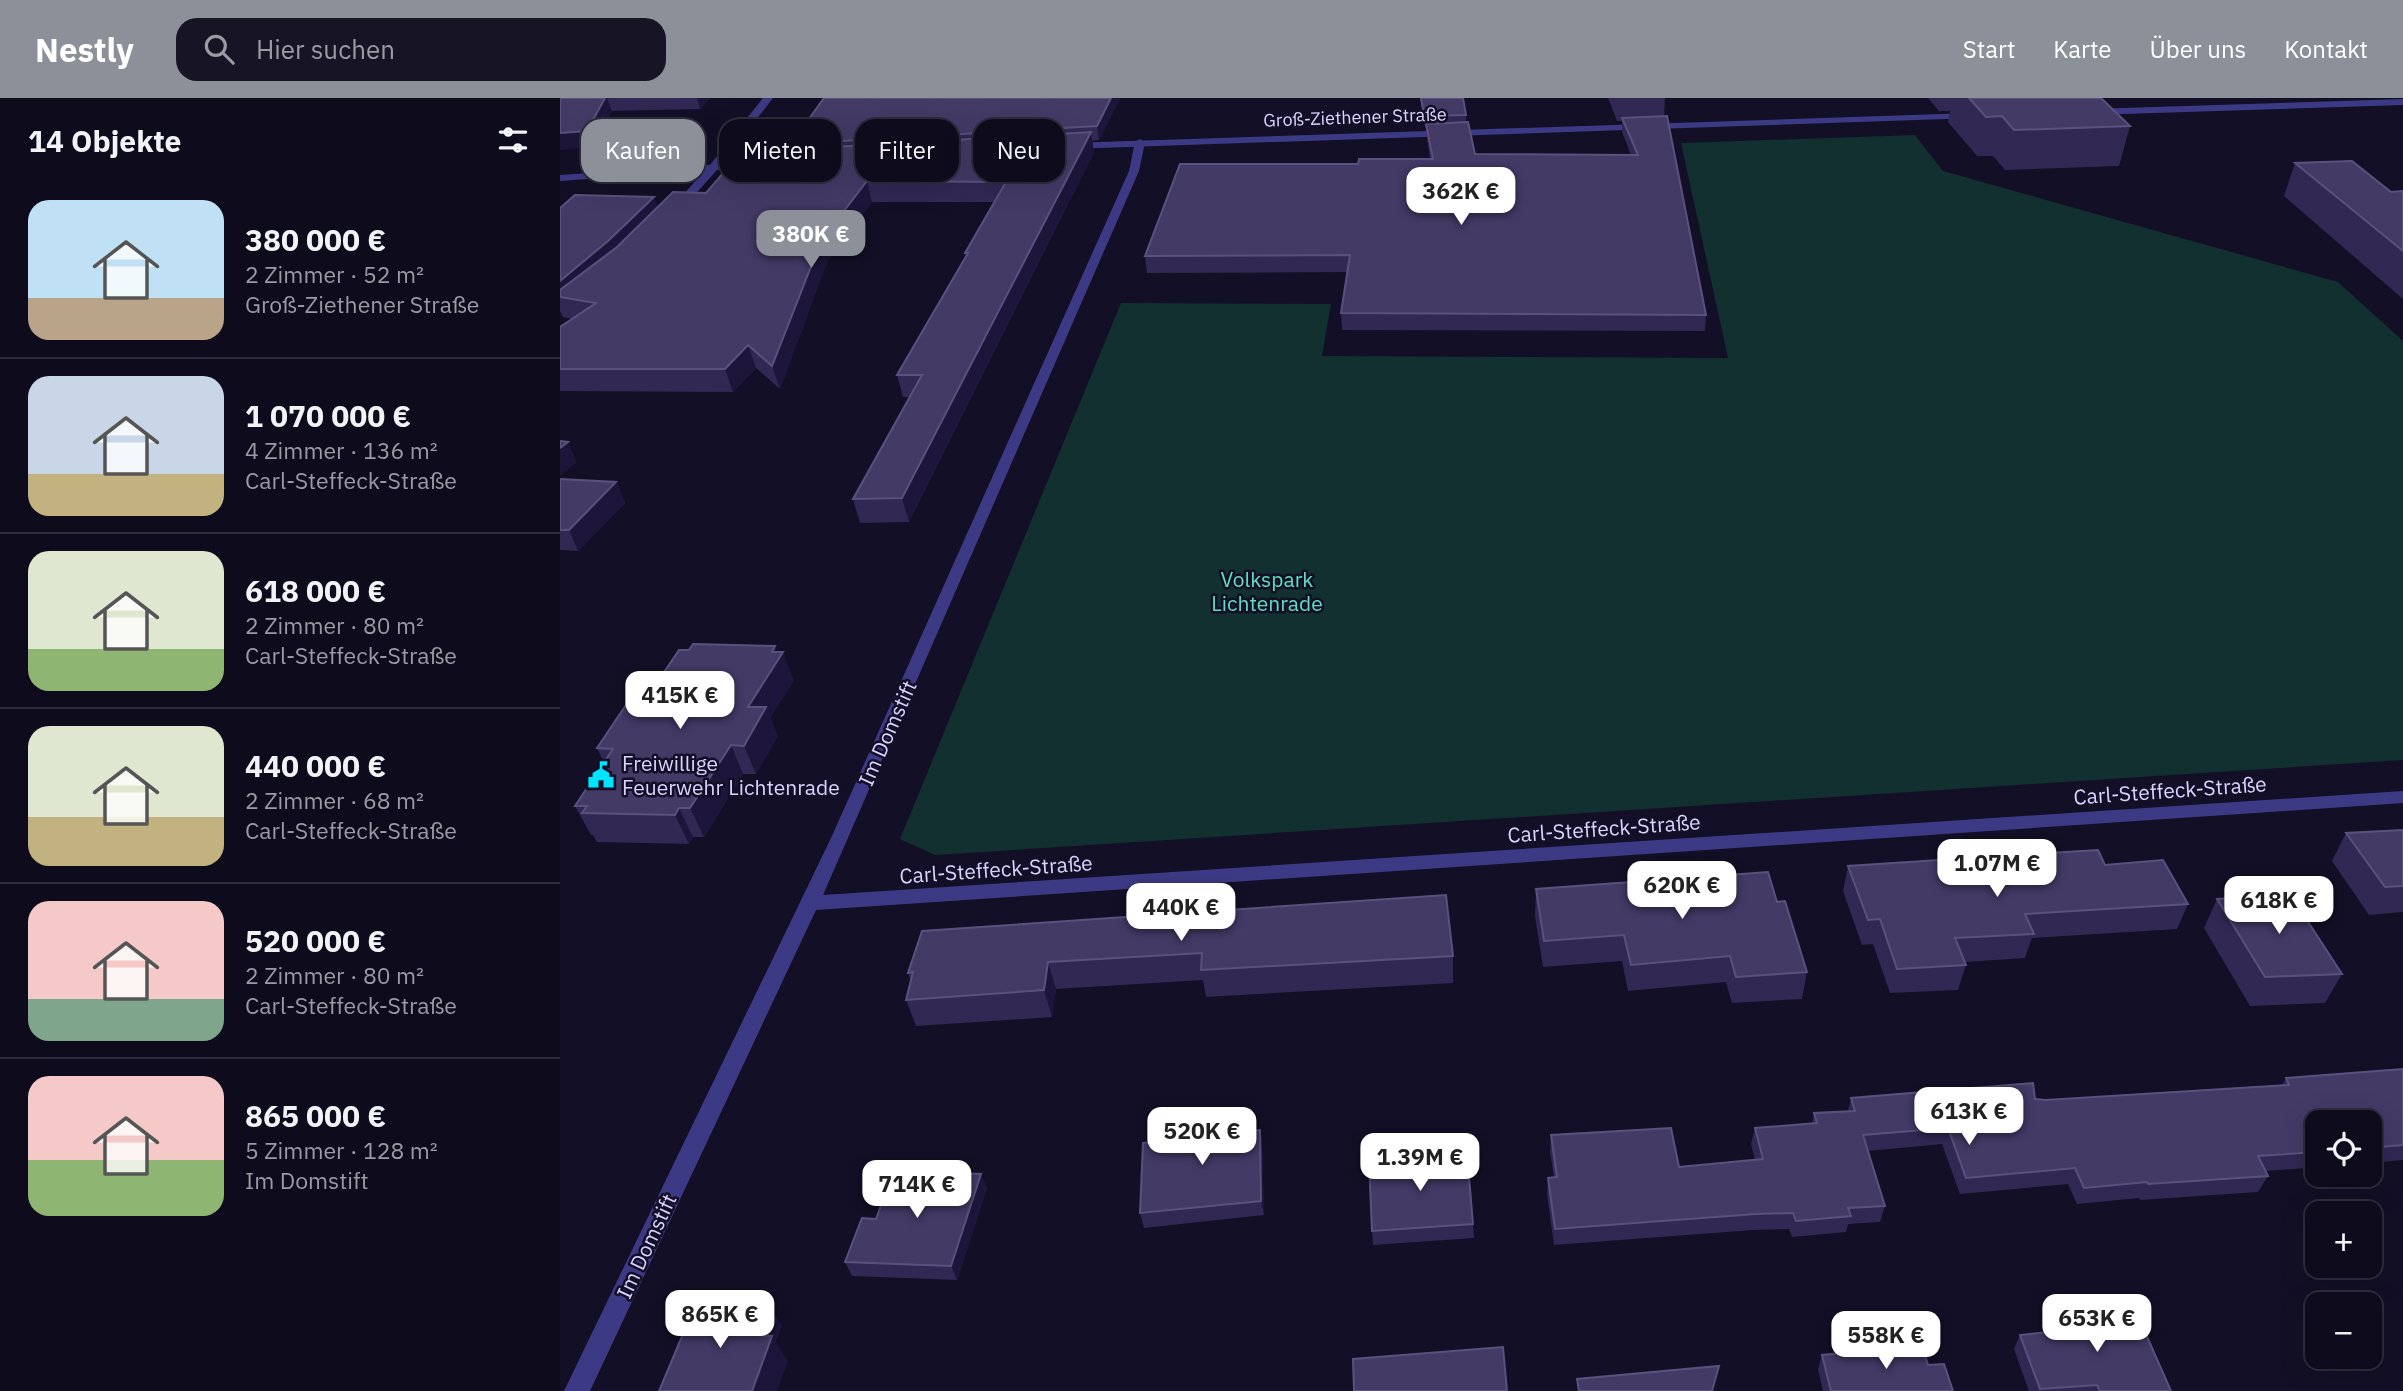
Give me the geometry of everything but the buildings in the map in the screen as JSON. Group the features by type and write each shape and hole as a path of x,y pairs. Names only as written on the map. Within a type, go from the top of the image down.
{"street":[{"path":"665,219 714,167 768,98"},
{"path":"2084,113 2403,102"},
{"name":"Groß-Ziethener Straße","path":"1065,146 1990,116"},
{"name":"Im Domstift","path":"577,1391 846,825 1135,171 1140,142"},
{"path":"560,178 719,167"},
{"name":"Carl-Steffeck-Straße","path":"808,903 2403,797"}],"green space":[{"name":"Volkspark Lichtenrade","path":"1915,135 1943,171 2338,282 2403,341 2403,760 935,855 900,839 1121,303 1331,304 1322,356 1728,358 1681,143"}],"place":[{"name":"Freiwillige Feuerwehr Lichtenrade","path":"601,775"}]}
